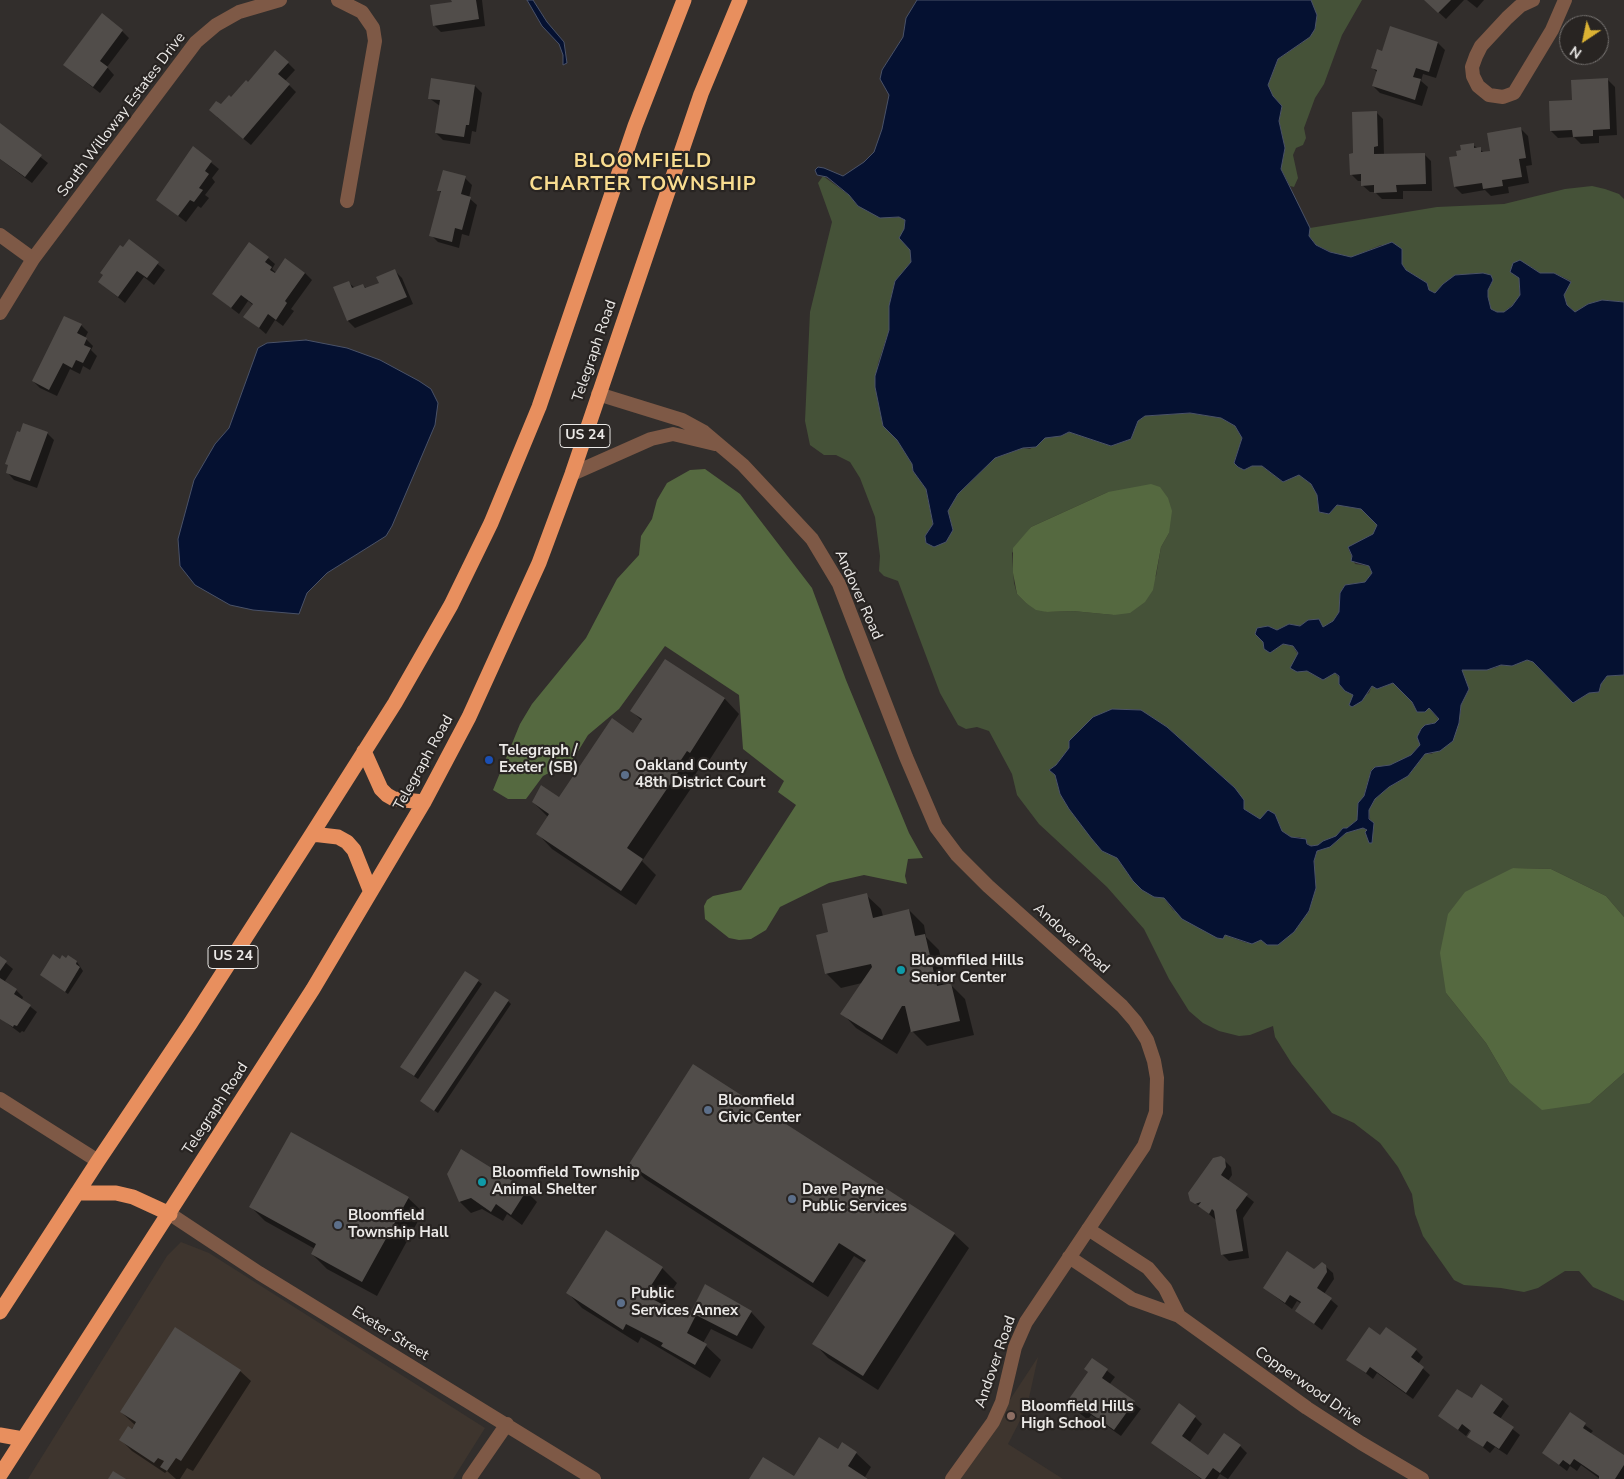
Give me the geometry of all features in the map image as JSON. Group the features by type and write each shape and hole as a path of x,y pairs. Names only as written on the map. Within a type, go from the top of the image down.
{"highway":[{"name":"US 24","path":"0,1312 190,1024 312,834 424,655 451,605 508,484 554,367 638,118 684,0"},
{"name":"Telegraph Road","path":"0,1475 170,1214 313,989 370,890 424,802 488,679 539,563 572,474 701,94 740,0"},
{"path":"364,751 381,789 387,795 394,799 424,802"},
{"path":"312,834 338,837 347,842 354,850 370,890"},
{"path":"78,1193 116,1193 133,1197 170,1214"},
{"path":"0,1435 23,1439"}],"street":[{"name":"South Willoway Estates Drive","path":"0,313 33,258 196,42 216,25 239,12 280,0"},
{"path":"338,0 362,12 373,28 375,41 347,201"},
{"path":"1533,0 1520,6 1507,18 1481,46 1476,56 1472,67 1473,76 1478,86 1489,95 1503,97 1514,93 1552,30 1565,0"},
{"path":"0,235 33,258"},
{"name":"Andover Road","path":"598,394 682,420 704,432 743,465 812,539 826,560 842,593 926,807 946,841 988,886 1122,1006 1135,1021 1147,1040 1157,1078 1156,1112 1151,1131 1137,1158 1026,1322 1015,1347 1002,1402 992,1422 952,1479"},
{"name":"Andover Road","path":"572,474 643,442 673,434 718,445"},
{"path":"0,1099 98,1161"},
{"name":"Exeter Street","path":"170,1214 258,1272 594,1479"},
{"name":"Copperwood Drive","path":"1088,1229 1148,1268 1165,1288 1180,1316"},
{"name":"Copperwood Drive","path":"1069,1257 1132,1299 1180,1316 1299,1403 1422,1479"},
{"path":"470,1479 507,1424"}],"shaded area":[{"path":"181,1242 209,1253 485,1428 453,1479 28,1479 167,1256"},
{"name":"Bloomfield Hills High School","path":"1038,1357 1027,1407 1008,1444 1063,1479 958,1479"}],"green space":[{"path":"1311,0 1362,0 1342,35 1324,84 1315,98 1304,128 1306,138 1303,145 1296,148 1293,155 1298,178 1294,187 1290,186 1281,169 1285,148 1279,121 1282,106 1273,96 1268,85 1278,59 1302,43 1317,15"},
{"path":"823,176 849,195 858,206 889,218 899,217 905,220 904,229 910,250 911,262 895,281 889,306 889,330 878,363 875,387 883,426 897,440 912,464 913,471 926,489 933,524 925,536 953,530 948,511 958,494 995,458 1023,448 1030,449 1045,438 1061,436 1069,432 1111,446 1131,439 1138,421 1145,416 1190,413 1221,418 1235,426 1242,438 1234,462 1244,470 1252,466 1262,466 1283,482 1299,475 1311,484 1317,495 1319,512 1329,514 1337,505 1362,509 1377,525 1374,534 1348,548 1355,564 1369,566 1372,573 1366,582 1345,585 1340,593 1339,612 1333,621 1323,627 1308,620 1300,626 1289,624 1277,630 1268,626 1274,650 1283,644 1293,646 1307,671 1323,680 1335,673 1353,694 1352,702 1369,693 1372,686 1377,689 1393,683 1412,702 1417,712 1429,708 1439,720 1431,723 1420,745 1411,755 1390,766 1375,767 1371,770 1357,820 1347,828 1343,828 1336,836 1323,841 1319,845 1311,846 1300,837 1291,837 1282,831 1275,814 1268,811 1260,819 1244,809 1235,788 1167,727 1141,710 1112,709 1093,717 1069,741 1069,748 1056,765 1049,770 1055,775 1060,794 1069,809 1102,851 1117,858 1133,881 1158,898 1164,898 1173,910 1223,939 1224,935 1247,943 1261,940 1264,942 1294,932 1309,911 1316,888 1314,861 1317,851 1330,847 1346,833 1363,828 1372,835 1369,810 1375,799 1389,787 1408,776 1425,754 1432,754 1459,723 1461,705 1469,689 1462,670 1495,668 1501,665 1512,666 1527,660 1533,662 1573,703 1589,693 1599,692 1601,684 1607,676 1624,675 1624,917 1606,896 1551,869 1513,868 1446,993 1486,1043 1509,1082 1590,1103 1624,1073 1624,1301 1593,1287 1579,1271 1565,1271 1538,1288 1524,1292 1464,1285 1454,1280 1423,1236 1415,1214 1412,1194 1398,1167 1380,1143 1354,1123 1332,1113 1292,1064 1275,1037 1273,1026 1250,1035 1239,1036 1219,1031 1203,1023 1189,1011 1169,979 1144,929 1107,887 1039,824 1017,795 1012,774 989,731 977,727 966,729 958,725 940,693 898,581 884,576 879,571 880,556 875,517 860,478 850,462 836,455 824,455 810,445 805,421 810,312 832,222 818,183","holes":["1108,492 1169,533 1161,547 1156,576 1114,615 1073,611 1047,612 1026,603 1017,594 1014,583 1012,553 1031,527"]},
{"path":"1592,186 1619,194 1624,199 1624,302 1602,300 1588,304 1575,312 1567,305 1564,295 1571,281 1554,273 1540,273 1530,266 1519,278 1520,295 1516,302 1504,312 1497,312 1491,309 1488,297 1488,290 1493,280 1483,273 1455,275 1443,284 1436,294 1429,290 1427,283 1406,270 1402,264 1402,249 1381,245 1352,257 1340,256 1316,245 1309,236 1310,228 1437,207 1504,204 1565,189"},
{"path":"705,469 740,494 812,588 846,680 909,833 923,858 908,859 905,876 907,884 864,875 829,883 780,907 766,930 751,939 739,940 729,938 705,919 704,906 707,900 713,896 741,890 796,805 778,792 784,781 743,749 739,695 665,646 619,709 588,735 572,761 543,776 526,799 508,799 493,790 520,724 532,704 586,638 617,579 639,555 641,536 652,519 657,500 667,483 690,470"},
{"path":"1151,484 1160,487 1168,498 1172,511 1169,533 1161,547 1153,590 1145,602 1130,613 1114,615 1073,611 1047,612 1036,610 1017,594 1013,573 1013,548 1031,527 1108,492"},
{"path":"1513,868 1551,869 1606,896 1624,917 1624,1073 1590,1103 1542,1110 1509,1082 1486,1043 1446,993 1440,953 1448,914 1465,892"}],"water":[{"path":"527,0 533,0 547,22 564,42 567,63 563,65 563,55 559,44 542,26"},
{"path":"917,0 1311,0 1317,15 1315,29 1310,37 1278,59 1268,85 1273,96 1282,106 1279,121 1285,148 1281,169 1310,228 1309,236 1316,245 1330,252 1351,257 1392,242 1402,249 1402,264 1406,270 1427,283 1429,290 1435,293 1455,275 1483,273 1491,275 1493,280 1488,290 1488,297 1491,309 1497,312 1504,312 1512,306 1520,295 1519,278 1510,272 1513,263 1520,260 1540,273 1554,273 1571,282 1564,295 1567,305 1575,312 1588,304 1602,300 1624,302 1624,675 1607,676 1601,684 1599,692 1589,693 1573,703 1533,662 1527,660 1512,666 1501,665 1487,670 1462,670 1469,689 1461,705 1459,723 1453,741 1440,751 1425,754 1408,776 1389,787 1375,799 1369,810 1369,819 1374,823 1372,843 1369,843 1365,832 1367,830 1363,828 1346,833 1330,847 1317,851 1314,861 1316,888 1309,911 1294,932 1278,945 1267,945 1261,940 1252,944 1225,935 1223,939 1217,938 1182,919 1164,898 1154,897 1142,890 1133,881 1117,858 1102,851 1091,838 1069,809 1060,794 1055,775 1049,770 1056,765 1069,748 1069,741 1093,717 1112,709 1141,710 1167,727 1235,788 1244,800 1244,809 1260,819 1268,810 1275,814 1282,831 1291,837 1306,839 1307,844 1311,846 1318,845 1336,836 1343,828 1347,828 1357,820 1358,803 1364,796 1371,771 1375,767 1390,765 1411,755 1420,745 1417,737 1421,729 1425,725 1435,723 1439,719 1429,708 1425,712 1417,712 1412,702 1393,683 1377,689 1372,686 1362,701 1352,707 1349,705 1353,695 1345,691 1339,684 1339,676 1335,673 1323,680 1307,671 1297,672 1290,668 1298,653 1293,646 1283,644 1270,653 1264,649 1263,642 1255,634 1257,628 1268,626 1277,630 1289,624 1300,626 1308,620 1319,619 1323,627 1333,621 1339,612 1340,593 1345,585 1365,582 1372,573 1369,566 1351,561 1352,556 1348,547 1373,534 1377,525 1361,509 1337,505 1329,514 1319,512 1317,495 1311,484 1299,475 1283,482 1262,466 1252,466 1244,470 1238,467 1234,463 1242,438 1235,426 1221,418 1190,413 1145,416 1138,421 1131,439 1111,446 1069,432 1061,436 1045,438 1036,447 1023,448 995,458 958,494 948,511 953,530 946,542 934,547 926,543 925,536 933,524 926,489 913,471 912,464 897,440 883,426 875,387 875,376 889,330 889,306 895,281 911,262 910,250 899,238 904,229 905,220 899,217 880,218 858,206 849,195 827,177 817,175 815,170 818,167 824,168 843,176 864,162 874,152 882,129 889,95 880,79 882,70 903,37 906,18"},
{"path":"306,340 347,348 380,360 419,381 431,389 438,403 435,425 386,536 327,573 307,593 299,614 253,610 230,605 195,585 180,566 178,539 194,480 215,444 229,428 258,348 267,343"}],"building":[{"path":"451,0 476,0 479,19 433,26 430,5 452,2"},
{"path":"1424,0 1451,0 1438,13"},
{"path":"102,13 123,30 100,61 108,67 93,87 63,65"},
{"path":"1390,26 1438,42 1429,72 1416,68 1413,77 1421,79 1415,100 1372,86 1377,70 1371,68 1377,49 1382,51"},
{"path":"275,50 289,62 278,74 290,84 243,139 209,110 216,101 221,104 229,95 231,97 246,80 248,82"},
{"path":"431,78 475,85 469,125 466,125 464,137 435,133 440,100 428,99"},
{"path":"1608,78 1610,129 1593,130 1593,136 1573,137 1572,130 1550,131 1549,101 1572,100 1571,80"},
{"path":"1377,111 1378,146 1374,147 1374,154 1425,153 1426,184 1396,185 1397,192 1374,193 1374,185 1361,186 1361,174 1350,175 1349,154 1353,153 1352,112"},
{"path":"0,123 42,155 25,177 0,159"},
{"path":"1521,127 1526,158 1519,159 1522,177 1502,180 1503,186 1483,189 1482,183 1454,187 1449,157 1457,156 1456,151 1461,150 1460,145 1474,143 1474,148 1481,147 1481,152 1490,151 1487,133"},
{"path":"193,146 212,161 205,171 209,174 199,188 203,190 194,202 190,200 178,216 156,200"},
{"path":"443,170 466,176 461,194 471,197 462,230 455,228 452,242 429,236 441,191 437,191"},
{"path":"129,239 159,262 147,278 137,271 118,297 98,282 103,275 100,273 120,245 123,247"},
{"path":"249,242 269,257 265,262 272,267 270,270 275,273 285,258 305,273 285,301 287,303 276,320 268,314 259,328 243,317 253,304 241,295 231,308 212,294"},
{"path":"395,269 407,297 347,321 333,287 349,281 352,288 363,284 365,288 379,283 376,277"},
{"path":"64,316 82,324 77,333 87,338 84,345 91,348 83,363 76,360 72,368 63,363 49,390 32,381"},
{"path":"23,423 48,432 30,481 6,473 8,465 5,464 17,431 20,432"},
{"name":"Oakland County 48th District Court","path":"665,659 725,698 690,753 687,751 679,763 683,765 627,848 643,859 621,891 536,834 549,814 532,802 541,785 559,797 612,718 633,733 642,719 630,711"},
{"name":"Bloomfiled Hills Senior Center","path":"867,893 873,918 909,909 915,936 925,934 937,986 951,983 960,1021 911,1032 905,1006 902,1006 882,1040 840,1014 872,967 871,964 825,974 816,935 828,932 822,904"},
{"path":"53,954 60,959 62,955 66,958 68,955 77,961 76,964 80,967 65,992 40,975"},
{"path":"0,956 7,961 0,971"},
{"path":"465,971 479,980 414,1076 400,1067"},
{"path":"0,978 17,989 14,994 31,1005 17,1026 14,1025 13,1027 0,1019"},
{"path":"495,991 509,1000 434,1111 420,1101"},
{"name":"Dave Payne Public Services","path":"693,1064 955,1233 863,1376 812,1344 866,1260 839,1243 813,1283 629,1164"},
{"name":"Bloomfield Township Hall","path":"291,1132 409,1197 362,1282 311,1254 316,1244 249,1207"},
{"name":"Bloomfield Township Animal Shelter","path":"461,1149 527,1190 511,1215 496,1204 491,1212 471,1198 459,1202 447,1174"},
{"path":"1221,1156 1225,1159 1226,1167 1221,1175 1248,1194 1236,1210 1243,1251 1221,1255 1214,1211 1212,1209 1209,1214 1198,1206 1201,1202 1195,1204 1190,1201 1188,1193 1213,1158"},
{"name":"Public Services Annex","path":"606,1230 663,1267 645,1295 688,1318 705,1284 752,1311 737,1336 696,1315 687,1333 707,1344 695,1365 661,1346 663,1343 626,1324 623,1330 566,1293"},
{"path":"1287,1251 1314,1269 1322,1262 1326,1265 1327,1272 1317,1288 1332,1298 1314,1324 1295,1311 1301,1302 1290,1295 1285,1303 1263,1288"},
{"path":"175,1327 241,1370 181,1461 176,1458 167,1471 160,1467 164,1461 158,1458 154,1463 119,1440 128,1426 132,1429 136,1422 120,1412"},
{"path":"1369,1327 1380,1335 1386,1327 1417,1349 1411,1357 1424,1367 1406,1393 1370,1367 1366,1373 1346,1360"},
{"path":"1092,1358 1108,1369 1102,1378 1135,1401 1114,1430 1084,1409 1081,1413 1066,1403 1088,1372 1084,1369"},
{"path":"1481,1384 1503,1399 1493,1413 1514,1427 1499,1449 1487,1441 1483,1447 1467,1437 1471,1431 1462,1424 1458,1430 1438,1416 1457,1389 1472,1398"},
{"path":"1179,1403 1196,1416 1182,1436 1208,1455 1224,1433 1241,1445 1220,1473 1213,1468 1205,1479 1202,1479 1151,1443"},
{"path":"1570,1412 1586,1423 1583,1428 1624,1455 1624,1465 1615,1479 1599,1479 1599,1476 1574,1459 1570,1465 1563,1460 1559,1465 1542,1453"},
{"path":"819,1437 838,1449 842,1442 857,1452 848,1466 868,1479 749,1479 763,1457 794,1476"},
{"path":"113,1471 126,1479 108,1479"}],"place":[{"name":"Telegraph / Exeter (SB)","path":"489,760"},
{"name":"Oakland County 48th District Court","path":"625,775"},
{"name":"Bloomfiled Hills Senior Center","path":"901,970"},
{"name":"Bloomfield Civic Center","path":"708,1110"},
{"name":"Bloomfield Township Animal Shelter","path":"482,1182"},
{"name":"Dave Payne Public Services","path":"792,1199"},
{"name":"Bloomfield Township Hall","path":"338,1225"},
{"name":"Public Services Annex","path":"621,1303"},
{"name":"Bloomfield Hills High School","path":"1011,1416"}],"district":[{"name":"BLOOMFIELD CHARTER TOWNSHIP","path":"643,174"}]}
